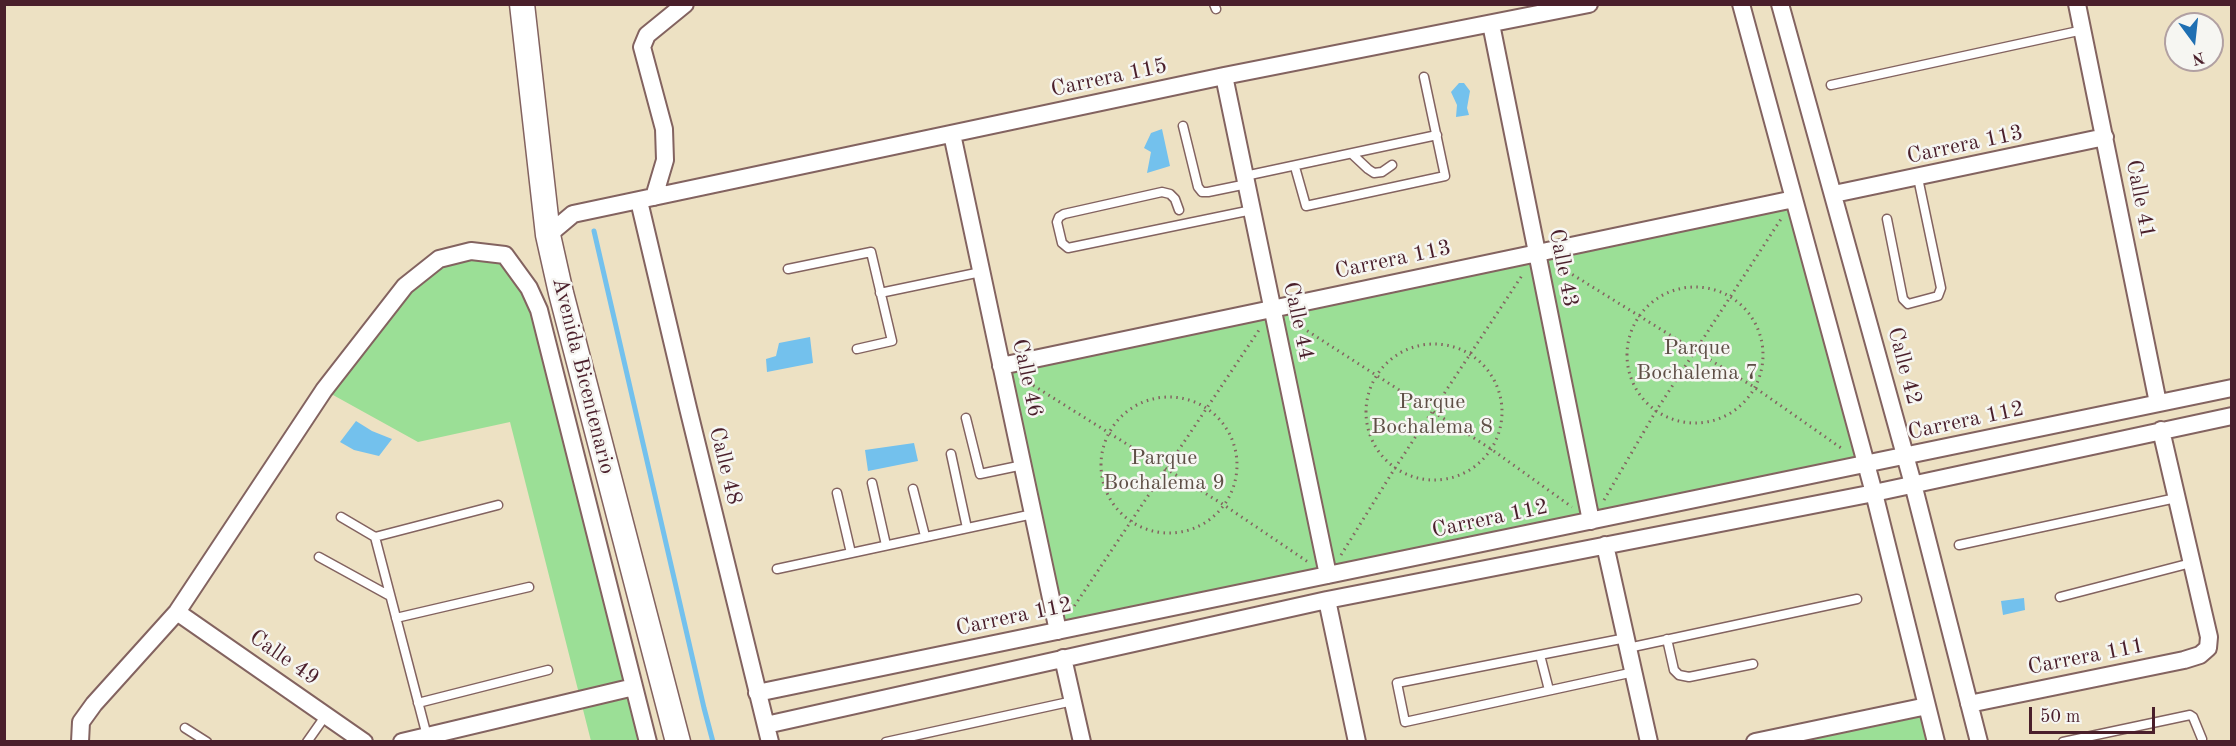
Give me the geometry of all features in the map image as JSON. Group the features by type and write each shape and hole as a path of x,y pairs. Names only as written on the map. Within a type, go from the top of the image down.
{"main road":[{"name":"Avenida Bicentenario","path":"522,4 548,235 678,741"}],"street":[{"path":"647,199 665,160 664,129 642,47 647,35 685,4"},
{"name":"Carrera 115","path":"548,235 573,214 1224,76 1589,4"},
{"path":"1741,4 1874,492 1936,741"},
{"name":"Calle 42","path":"1780,4 1906,457 1979,741"},
{"name":"Calle 41","path":"2078,4 2158,403"},
{"name":"Calle 43","path":"1491,24 1592,521"},
{"name":"Calle 44","path":"1224,76 1328,575"},
{"name":"Calle 46","path":"952,134 1058,631"},
{"name":"Carrera 113","path":"1834,194 2105,137"},
{"name":"Calle 48","path":"647,199 757,693 768,733"},
{"name":"Carrera 113","path":"1001,366 1794,199"},
{"path":"80,741 81,722 94,704 177,612 324,390 405,286 439,259 471,251 504,255 529,288 539,310 648,741"},
{"name":"Carrera 112","path":"757,693 2232,388"},
{"path":"768,733 1063,658 1327,600 1874,492 2232,416"},
{"path":"2161,430 2191,563"},
{"path":"1605,545 1649,741"},
{"name":"Carrera 111","path":"1969,704 2200,655 2208,648 2209,637 2191,563"},
{"path":"1327,600 1357,741"},
{"name":"Calle 49","path":"177,612 364,741"},
{"path":"1063,658 1082,741"},
{"path":"402,741 634,687"},
{"path":"1755,741 1927,706"}],"lane":[{"path":"1831,85 2083,30"},
{"path":"1295,166 1306,206 1445,176 1425,77"},
{"path":"1183,126 1198,187 1202,192 1295,166 1437,135"},
{"path":"1352,154 1374,173 1382,172 1392,165"},
{"path":"1887,219 1903,299 1908,304 1938,296 1941,288 1918,178"},
{"path":"1179,210 1175,199 1170,194 1162,192 1064,214 1056,222 1062,243 1068,248 1252,210"},
{"path":"788,269 871,252 892,341 857,350"},
{"path":"880,293 981,272"},
{"path":"966,418 980,474 1023,465"},
{"path":"951,454 967,528"},
{"path":"872,483 886,545"},
{"path":"913,489 925,536"},
{"path":"837,493 851,553"},
{"path":"1959,546 2176,498"},
{"path":"341,517 375,537 498,505"},
{"path":"777,569 1033,514"},
{"path":"375,537 427,736"},
{"path":"319,556 390,596"},
{"path":"2061,597 2191,563"},
{"path":"396,618 529,586"},
{"path":"1634,672 1405,722 1397,683 1540,655 1666,639 1857,599"},
{"path":"1666,639 1674,670 1679,675 1689,677 1753,664"},
{"path":"1540,655 1549,690"},
{"path":"418,703 548,670"},
{"path":"886,741 1073,701"},
{"path":"307,741 326,715"},
{"path":"2063,741 2190,715 2202,739"},
{"path":"185,728 207,741"}],"path":[{"path":"1058,631 1129,521 1273,309 1491,449 1592,521 1656,411 1794,199"},
{"path":"1001,366 1166,467 1328,575 1395,468 1537,253 1754,387 1865,465"},
{"path":"1681,289 1706,289 1730,297 1749,314 1760,337 1762,363 1754,387 1745,400 1733,411 1702,422 1686,422 1656,411 1637,392 1627,367 1628,340 1639,316 1651,303 1665,294 1681,289"},
{"path":"1419,346 1445,346 1470,355 1489,373 1500,397 1501,424 1491,449 1481,461 1468,470 1454,477 1439,480 1408,475 1395,468 1376,449 1367,425 1367,399 1377,375 1395,357 1419,346"},
{"path":"1171,398 1189,400 1206,408 1218,418 1234,445 1237,460 1232,491 1224,505 1212,518 1197,527 1180,532 1162,533 1145,529 1129,521 1112,503 1102,480 1102,455 1110,432 1121,417 1136,406 1153,400 1171,398"}],"green space":[{"path":"1794,199 1865,465 1058,631 1001,366"},
{"path":"505,255 529,288 648,741 591,741 510,422 418,442 324,390 439,259"},
{"path":"1927,706 1936,742 1755,742"}],"water":[{"path":"1459,83 1464,83 1470,91 1467,108 1469,115 1456,117 1457,105 1451,92"},
{"path":"1162,129 1170,166 1147,173 1151,152 1144,148 1151,133"},
{"path":"810,337 813,363 767,372 766,359 776,356 779,343"},
{"path":"356,421 392,439 379,456 354,450 340,442"},
{"path":"914,443 918,461 868,471 865,450"},
{"path":"2024,598 2025,610 2003,615 2001,601"}],"waterway":[{"path":"594,231 713,742"}],"park label":[{"name":"Parque Bochalema 7","path":"1697,360"},
{"name":"Parque Bochalema 8","path":"1432,414"},
{"name":"Parque Bochalema 9","path":"1164,470"}]}
